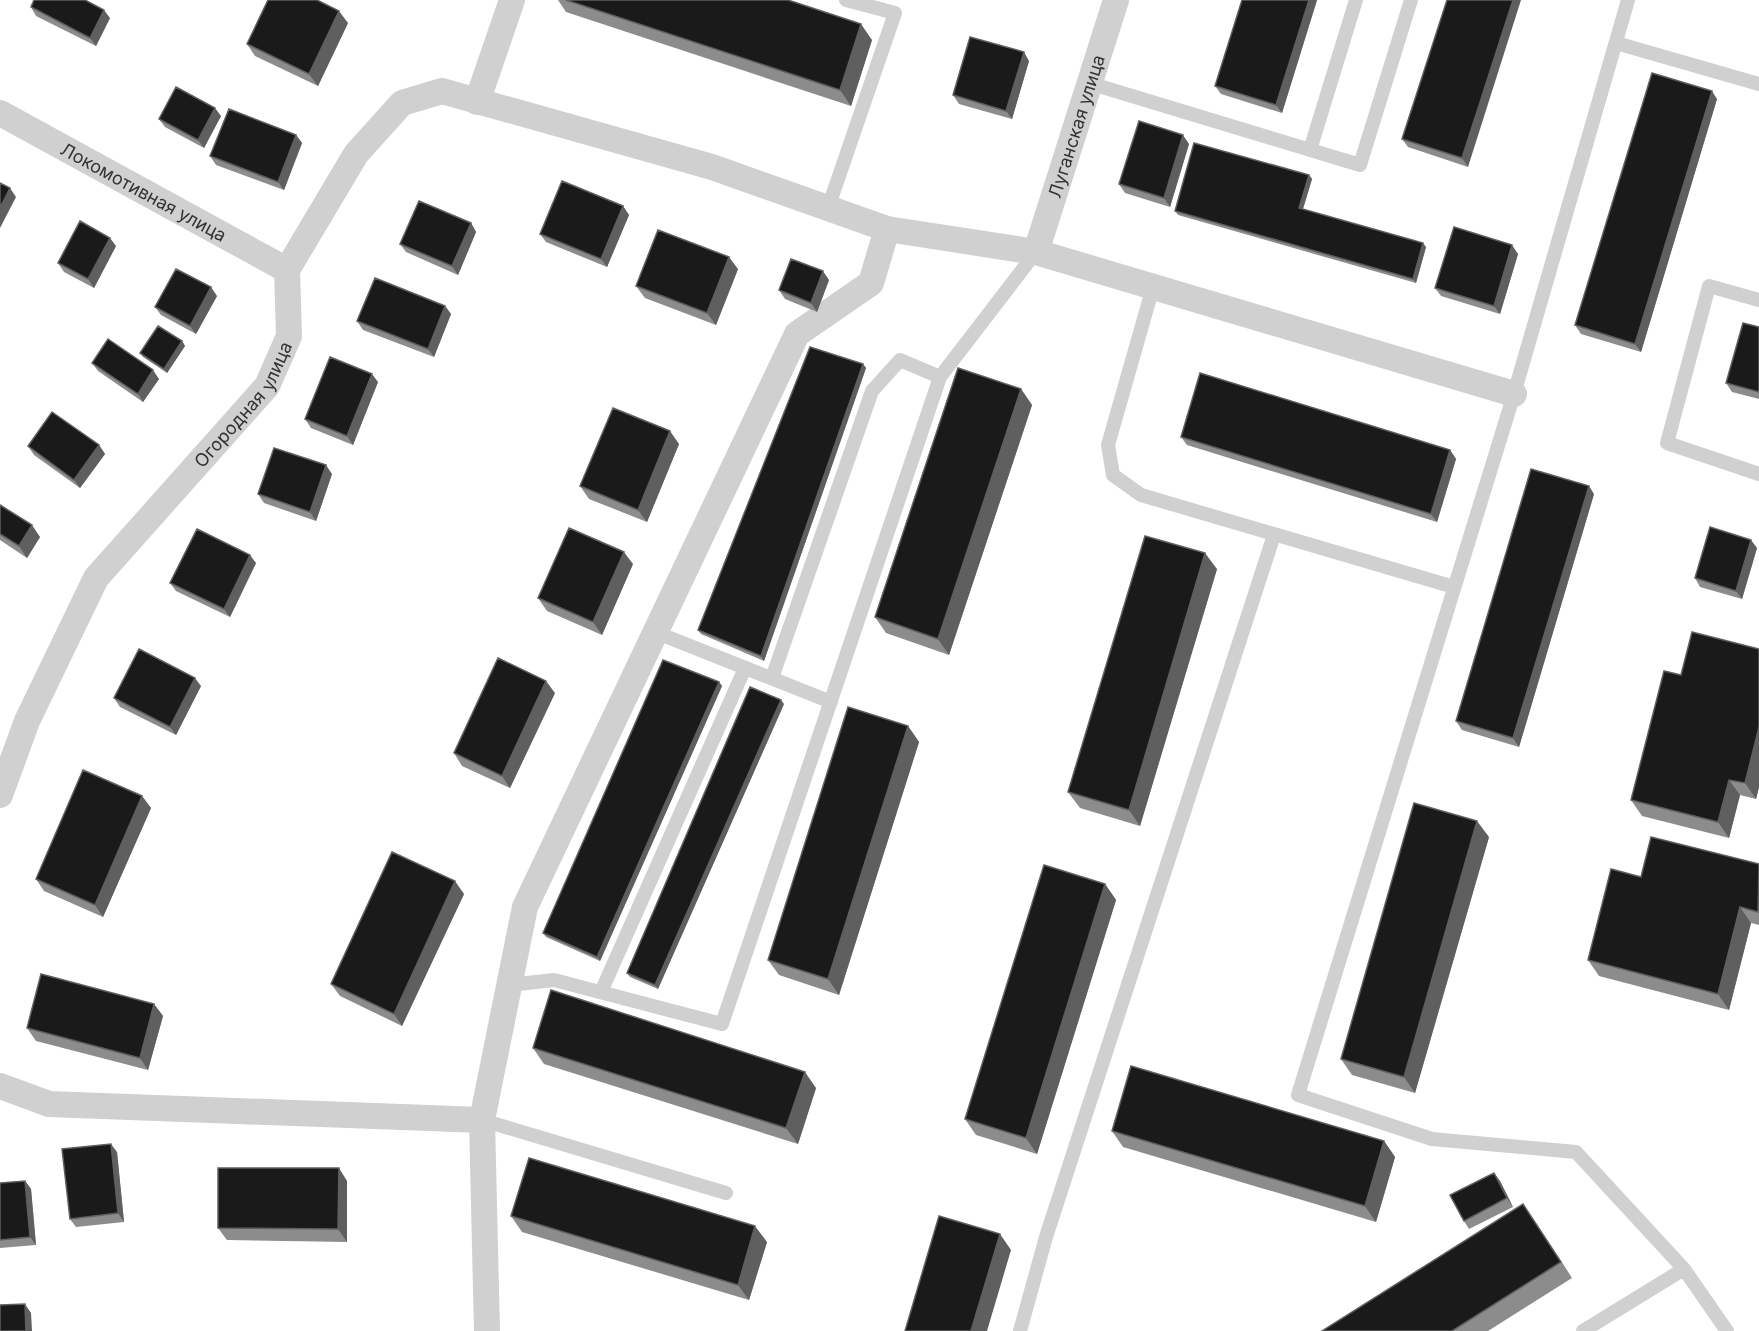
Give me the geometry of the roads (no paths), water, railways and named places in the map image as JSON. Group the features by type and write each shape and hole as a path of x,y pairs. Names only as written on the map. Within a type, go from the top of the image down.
{"street":[{"path":"477,102 512,0"},
{"name":"Луганская улица","path":"1036,252 1116,0"},
{"path":"287,270 356,154 402,103 442,91 712,167 887,230 1036,252 1514,394"},
{"name":"Локомотивная улица","path":"0,113 287,270"},
{"path":"487,1331 482,1120 525,907 797,334 871,283 887,230"},
{"name":"Огородная улица","path":"0,795 27,721 96,578 267,386 289,336 287,270"},
{"path":"0,1086 49,1104 482,1120"}],"lane":[{"path":"828,208 895,13 846,0"},
{"path":"1310,150 1356,0"},
{"path":"1089,83 1360,165 1411,0"},
{"path":"1628,0 1514,394 1298,1095 1432,1138 1575,1152 1684,1269 1726,1331"},
{"path":"1616,43 1759,84"},
{"path":"509,985 554,980 722,1024 940,377 1036,252"},
{"path":"1759,300 1710,286 1667,443 1759,474"},
{"path":"1153,287 1108,445 1113,475 1141,495 1454,587"},
{"path":"772,678 872,391 900,360 940,377"},
{"path":"1020,1331 1050,1226 1274,535"},
{"path":"655,633 831,702"},
{"path":"601,992 745,668"},
{"path":"482,1120 726,1193"},
{"path":"1583,1331 1684,1269"}]}
